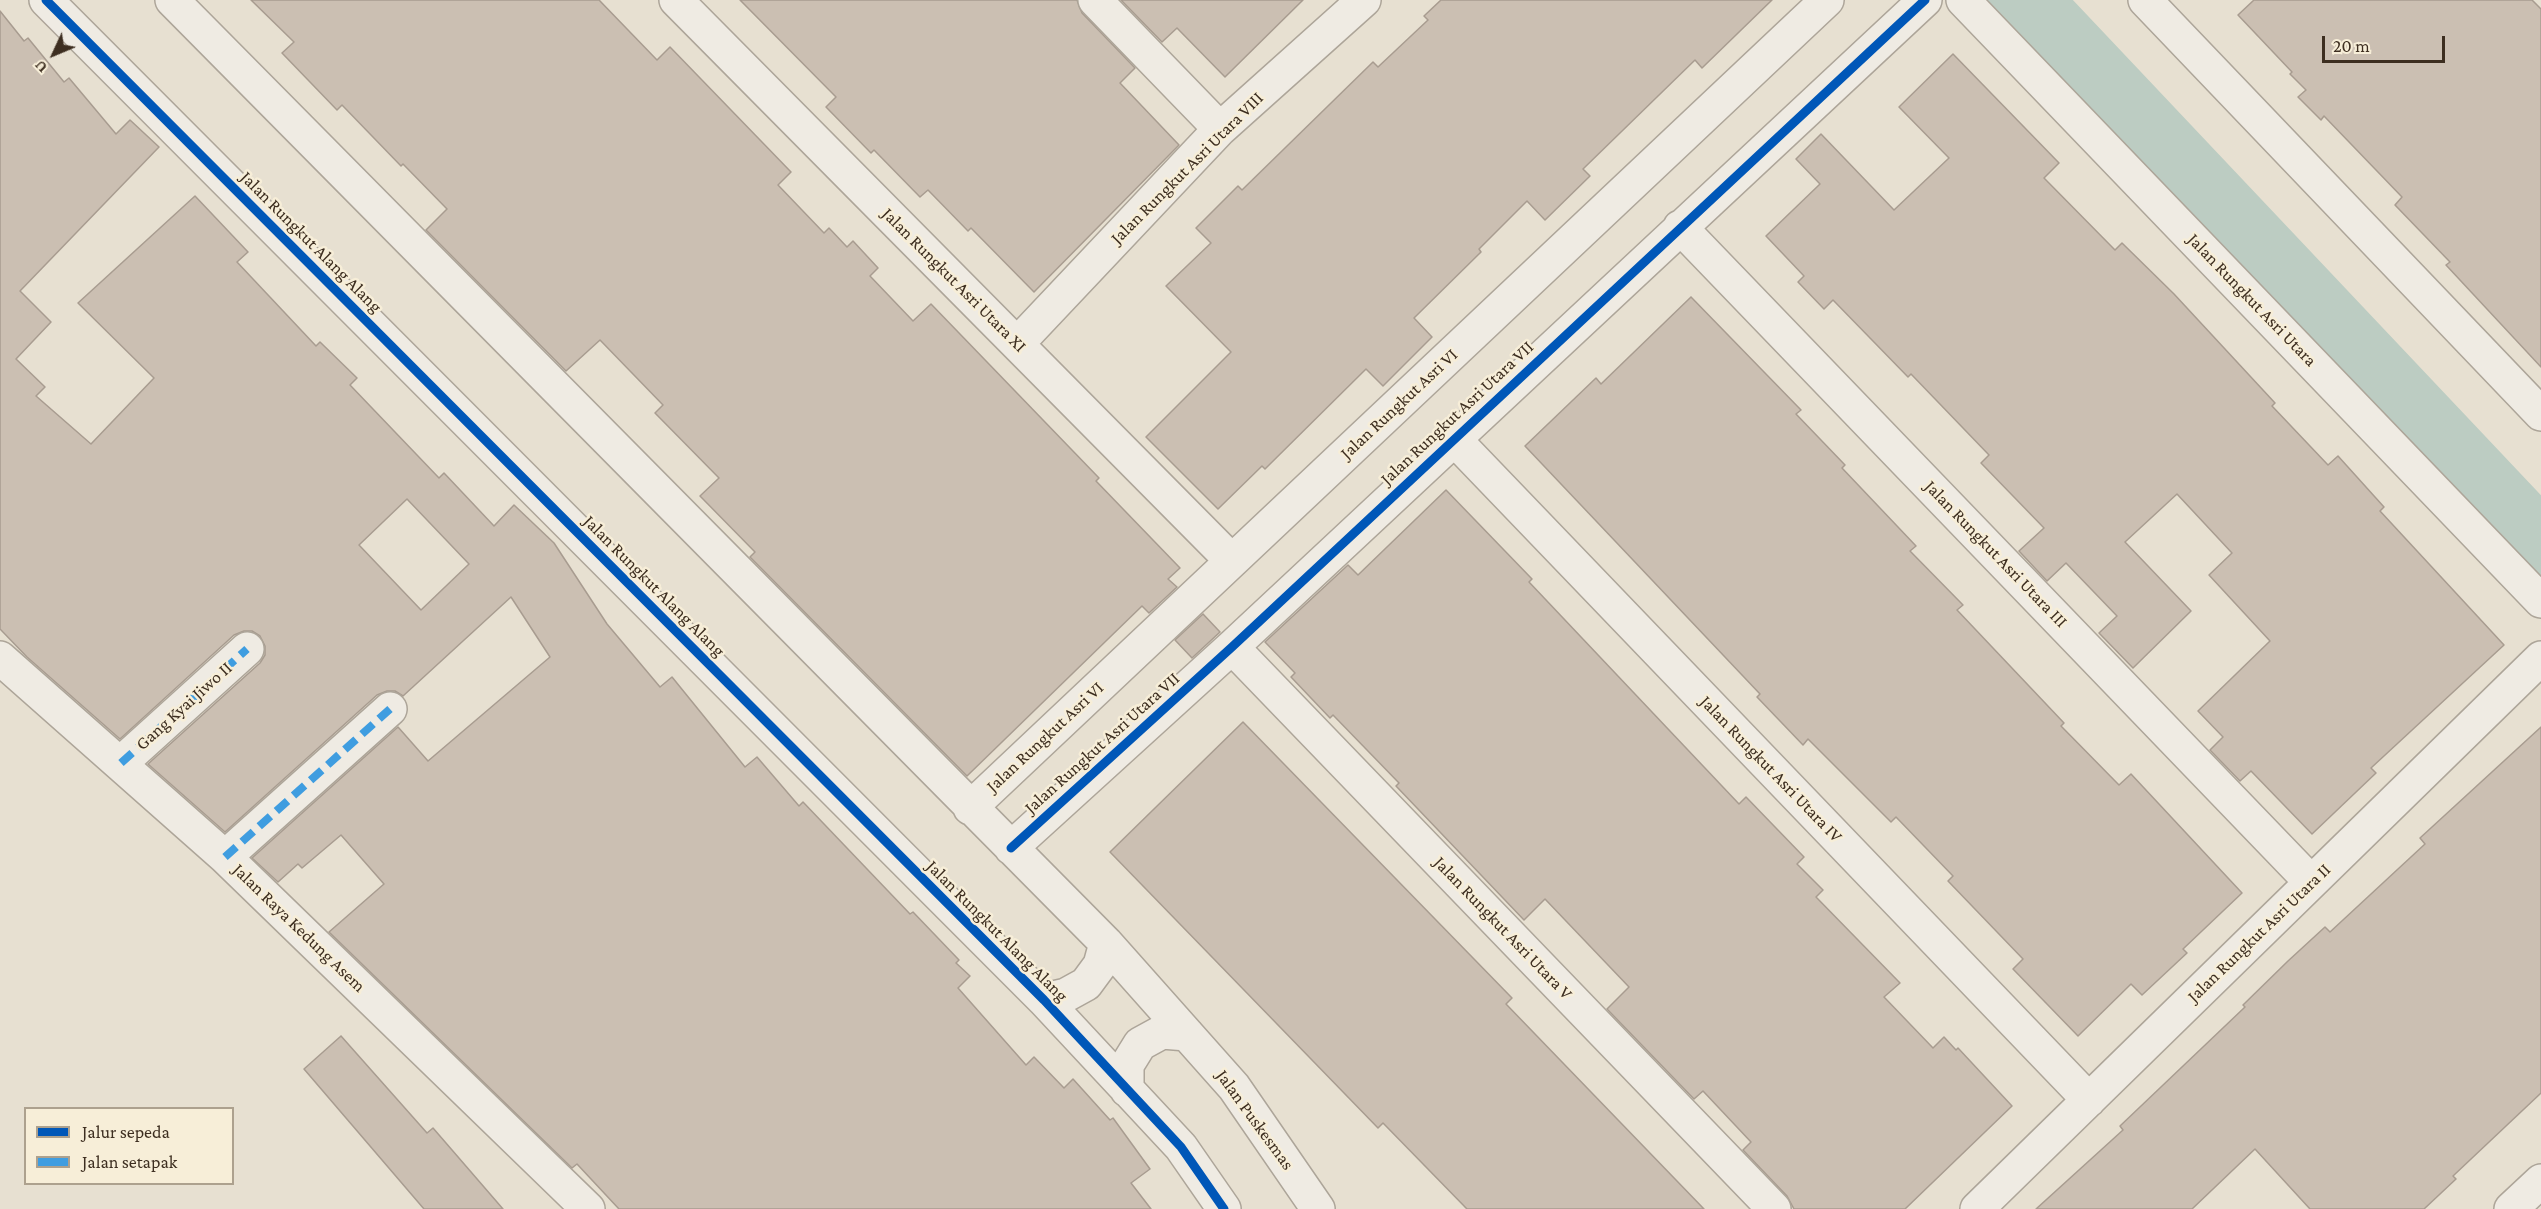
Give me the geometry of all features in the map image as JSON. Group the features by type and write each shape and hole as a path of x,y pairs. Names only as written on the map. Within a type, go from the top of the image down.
{"street":[{"name":"Jalan Rungkut Alang Alang","path":"46,0 1044,1000 1180,1148 1224,1209"},
{"path":"172,0 1106,943 1187,1034"},
{"name":"Jalan Rungkut Asri Utara XI","path":"675,0 1233,561"},
{"path":"1095,0 1220,129"},
{"name":"Jalan Rungkut Asri Utara VIII","path":"1017,344 1220,129 1364,0"},
{"name":"Jalan Rungkut Asri VI","path":"970,807 1827,0"},
{"name":"Jalan Rungkut Asri Utara VII","path":"1011,848 1232,647 1925,0"},
{"name":"Jalan Rungkut Asri Utara","path":"1963,0 2541,601"},
{"path":"2145,0 2541,414"},
{"name":"Jalan Rungkut Asri Utara III","path":"1680,227 2311,882"},
{"name":"Jalan Rungkut Asri Utara IV","path":"1454,439 2089,1100"},
{"name":"Jalan Rungkut Asri Utara V","path":"1232,647 1774,1209"},
{"name":"Gang Kyai Jiwo II","path":"121,763 247,649"},
{"name":"Jalan Rungkut Asri Utara II","path":"1977,1209 2541,658"},
{"name":"Jalan Raya Kedung Asem","path":"1,659 225,856 588,1209"},
{"path":"225,856 390,709"},
{"path":"1044,1000 1066,995 1086,984 1100,965 1106,943"},
{"path":"1127,1090 1127,1065 1140,1044 1162,1032 1187,1034"},
{"name":"Jalan Puskesmas","path":"1187,1034 1234,1087 1318,1209"},
{"path":"2511,1209 2541,1181"}],"building":[{"path":"251,0 599,0 657,60 670,47 791,172 778,185 824,233 829,228 847,247 853,241 878,268 870,276 913,321 931,304 1099,478 1096,481 1180,568 1168,579 1177,587 1149,613 1142,606 967,776 750,557 755,552 700,496 719,478 655,413 663,405 600,340 566,371 426,230 447,209 403,164 401,166 342,105 337,110 282,53 294,42"},
{"path":"740,0 1077,0 1082,13 1135,68 1120,83 1179,145 1034,292 971,228 968,231 928,190 920,197 874,150 871,153 826,107 836,97"},
{"path":"1121,0 1303,0 1225,77 1177,28 1162,42"},
{"path":"1441,0 1772,0 1702,68 1695,60 1583,169 1590,176 1545,220 1527,201 1479,249 1481,252 1414,318 1432,337 1383,386 1366,369 1265,469 1262,466 1218,509 1146,437 1231,352 1166,286 1211,243 1196,228 1238,186 1242,190 1373,62 1378,67 1428,20 1424,16"},
{"path":"2254,0 2532,0 2541,9 2541,367 2446,265 2450,262 2395,205 2402,197 2324,116 2321,120 2298,97 2306,90 2238,15"},
{"path":"0,11 24,41 28,38 64,82 69,78 116,134 130,120 159,147 20,291 51,322 16,359 45,387 36,396 91,444 154,378 78,303 195,196 248,252 237,262 316,346 320,342 357,378 350,385 439,478 444,473 494,526 514,505 554,543 607,624 660,687 672,677 745,767 757,757 799,806 803,802 910,914 913,912 959,960 956,963 970,976 958,988 1026,1065 1034,1057 1064,1088 1073,1079 1110,1120 1113,1118 1150,1169 1131,1183 1151,1209 619,1209 577,1164 572,1168 329,932 384,884 341,835 302,868 298,864 278,882 252,858 398,727 428,761 550,657 511,597 403,696 395,691 377,695 225,832 148,764 260,663 265,655 265,646 260,636 252,631 234,635 120,739 27,657 0,629","holes":["407,499 469,564 421,610 359,545"]},
{"path":"1953,54 2059,163 2044,178 2115,250 2122,243 2174,294 2275,403 2272,406 2328,465 2338,456 2384,507 2380,511 2504,645 2371,768 2376,773 2312,834 2251,771 2240,781 2210,750 2223,737 2198,711 2270,641 2209,575 2232,553 2177,494 2125,542 2191,611 2133,668 2099,633 2117,616 2066,563 2047,581 2019,551 2044,528 1981,463 1989,455 1911,374 1908,377 1833,300 1824,309 1798,282 1804,276 1766,236 1820,184 1796,159 1821,134 1894,210 1949,158 1899,107"},
{"path":"1691,297 1801,410 1796,414 1845,465 1842,468 1916,546 1910,551 1963,605 1957,610 2064,723 2061,726 2119,785 2131,774 2242,893 2183,949 2187,953 2142,995 2131,984 2078,1036 2013,969 2023,959 1948,881 1953,876 1896,817 1891,822 1808,739 1803,745 1757,697 1760,694 1525,446 1596,378 1601,384"},
{"path":"1446,490 1532,579 1529,582 1739,804 1746,797 1804,857 1797,864 1823,890 1816,897 1900,983 1884,997 1933,1048 1944,1037 1956,1050 1958,1048 2012,1106 1905,1209 1794,1209 1787,1196 1743,1150 1751,1142 1703,1091 1694,1099 1607,1009 1629,987 1545,899 1524,920 1396,786 1399,783 1333,715 1330,718 1291,677 1295,673 1265,642 1348,565 1358,575"},
{"path":"1203,614 1220,632 1192,658 1175,640"},
{"path":"1243,722 1512,998 1506,1004 1704,1209 1467,1209 1383,1123 1378,1128 1110,852"},
{"path":"2541,727 2541,1093 2453,1176 2456,1179 2424,1209 2310,1209 2255,1149 2192,1209 2036,1209 2123,1130 2120,1126 2245,1007 2243,1005 2288,961 2325,927 2330,932 2425,844 2420,838"},
{"path":"341,1036 427,1133 433,1128 503,1209 424,1209 304,1069"}],"waterway":[{"path":"2022,0 2541,549"}],"marked path":[{"path":"121,763 247,649"},
{"path":"225,857 390,709"}],"cycle path":[{"path":"46,0 1044,1000 1181,1147 1224,1209"},
{"path":"1011,848 1232,647 1925,0"}]}
